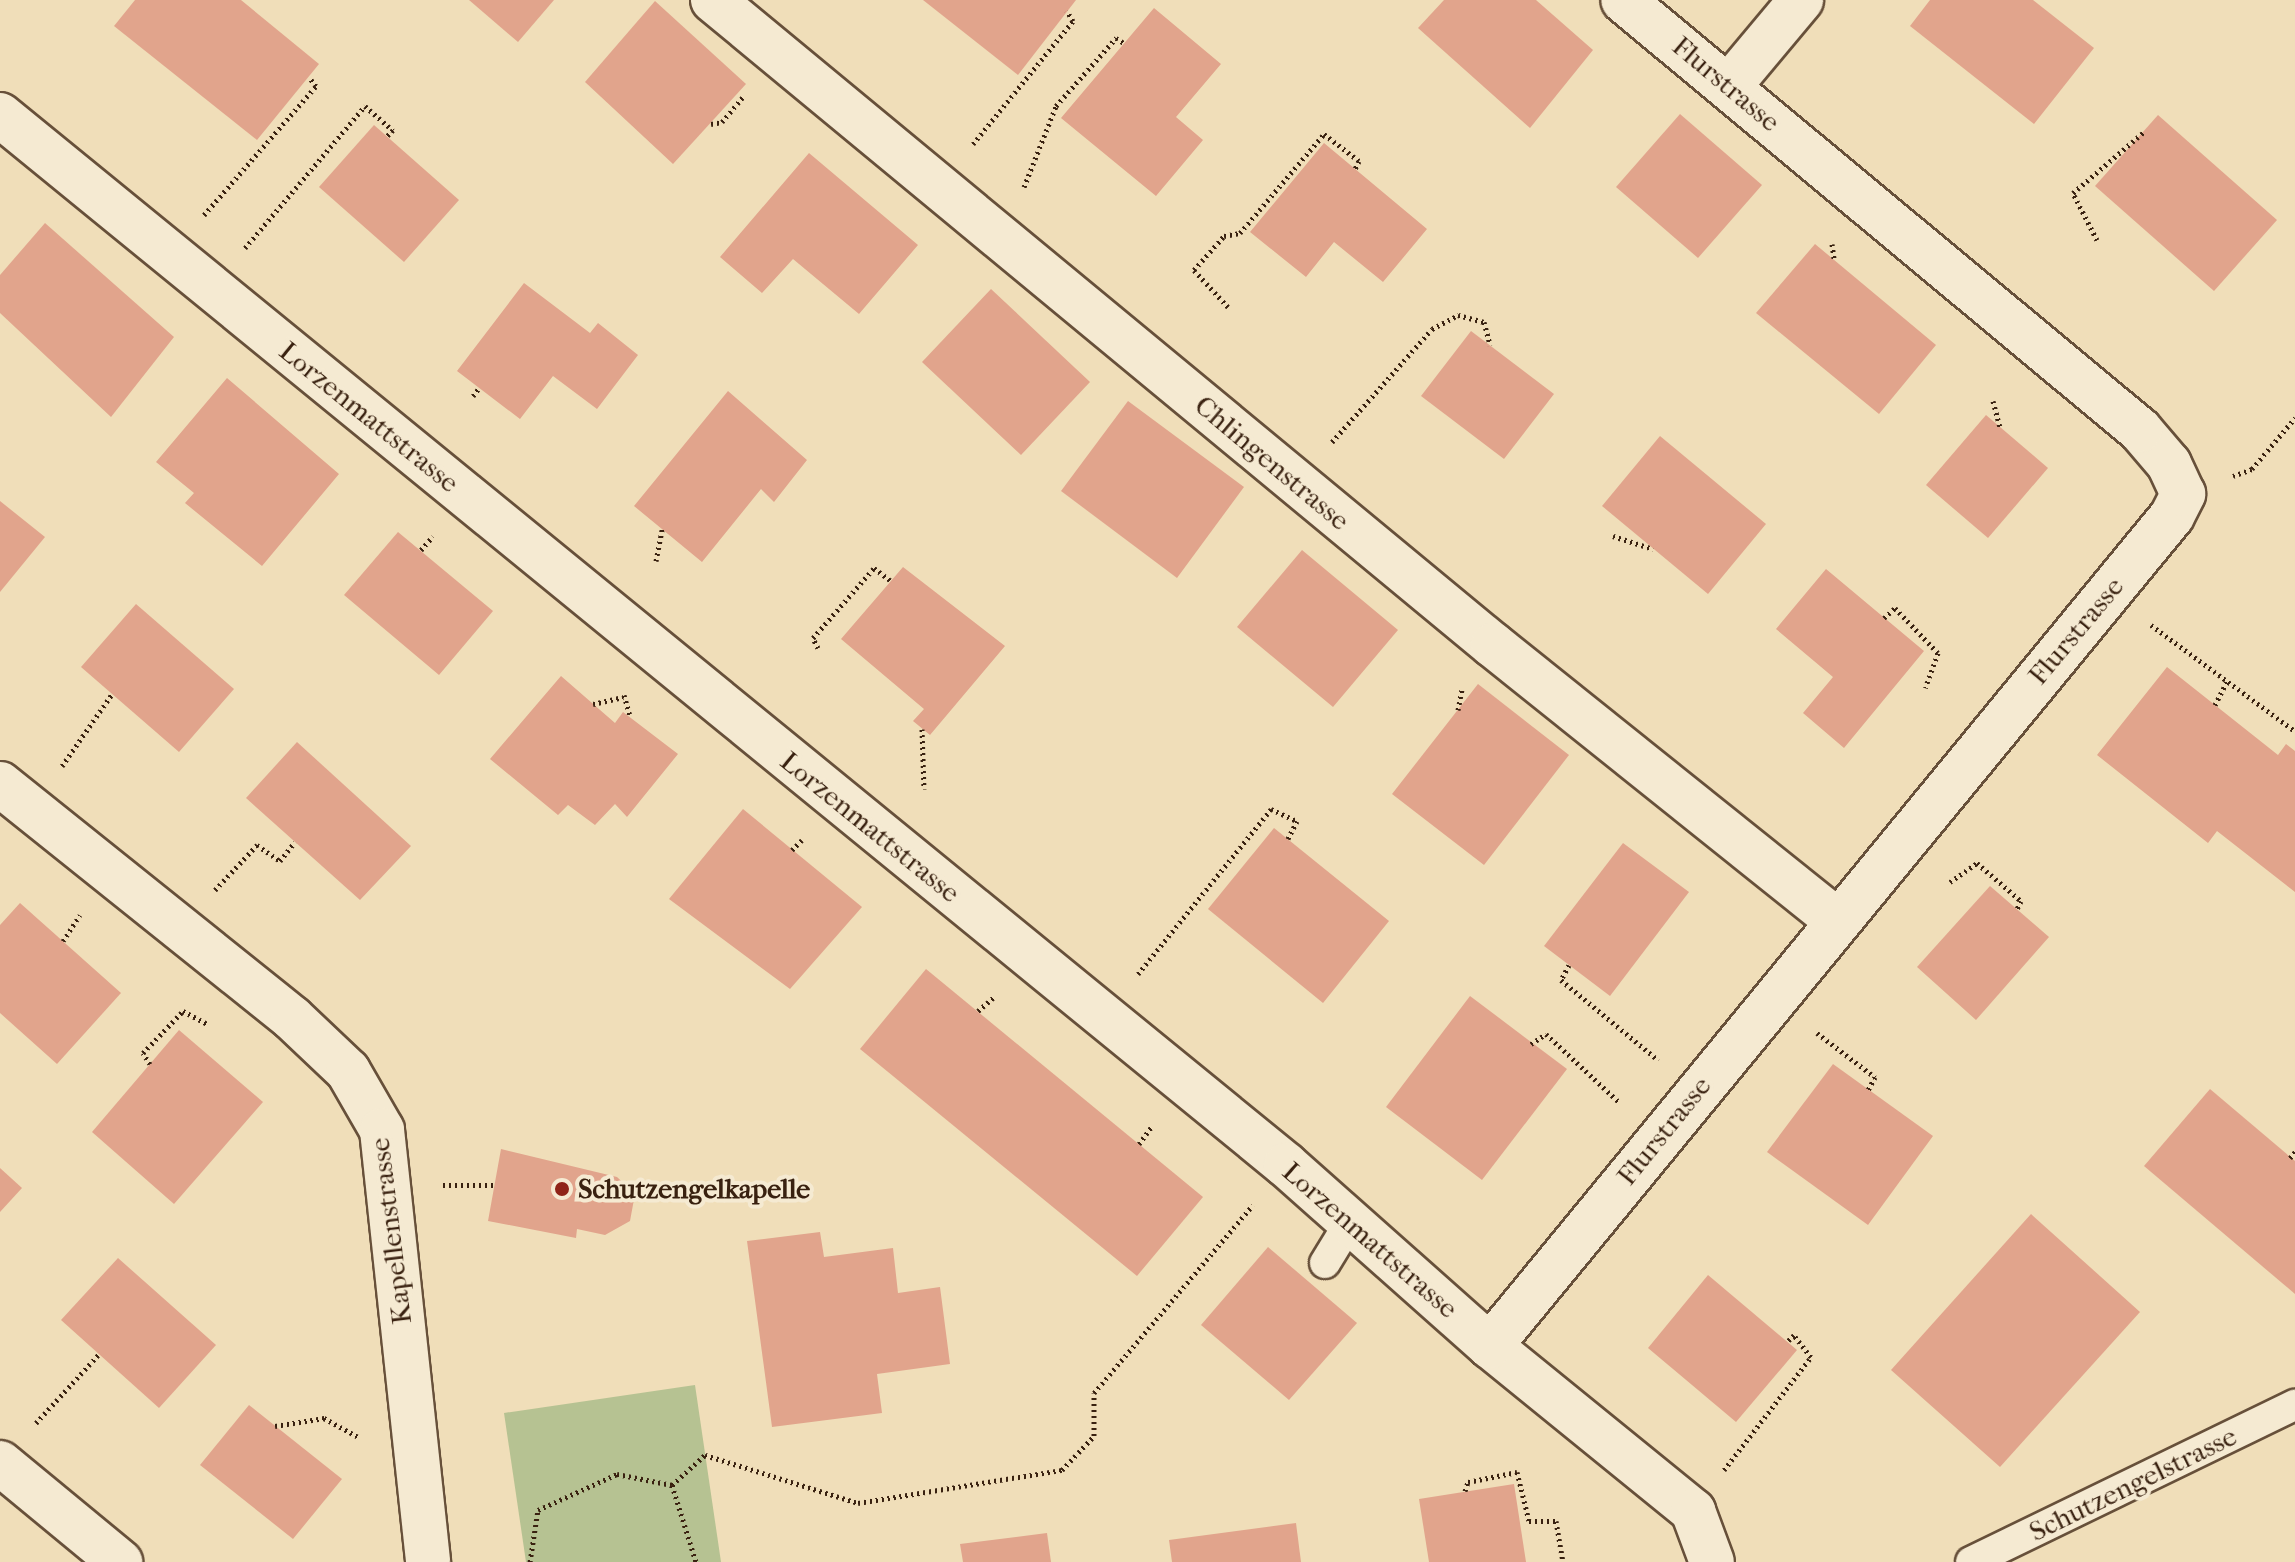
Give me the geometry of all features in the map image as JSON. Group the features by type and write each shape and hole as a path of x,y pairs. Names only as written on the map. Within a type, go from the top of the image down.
{"street":[{"name":"Chlingenstrasse","path":"713,0 1493,645 1835,919"},
{"name":"Flurstrasse","path":"1490,1346 1835,919 2172,516 2183,494 2169,464 2140,430 1730,85 1623,0"},
{"path":"1730,85 1801,0"},
{"name":"Lorzenmattstrasse","path":"0,115 1350,1222 1490,1346 1693,1511 1712,1562"},
{"name":"Kapellenstrasse","path":"0,784 292,1018 348,1071 382,1130 428,1562"},
{"path":"0,1463 120,1562"}],"lane":[{"path":"1325,1263 1350,1222"},
{"name":"Schutzengelstrasse","path":"1971,1562 2295,1405"}],"path":[{"path":"964,154 1073,21 1067,11"},
{"path":"1019,199 1056,106 1116,38 1124,43"},
{"path":"193,228 316,86 309,77"},
{"path":"711,124 722,122 752,87"},
{"path":"234,261 365,106 393,130 387,136"},
{"path":"2097,240 2073,193 2144,132"},
{"path":"1228,307 1194,270 1224,236 1240,233 1324,134 1359,161 1355,169"},
{"path":"1323,452 1432,329 1458,315 1484,322 1490,345"},
{"path":"473,396 479,388"},
{"path":"1993,401 2000,427"},
{"path":"2183,494 2252,469 2295,418"},
{"path":"656,561 662,529"},
{"path":"1613,536 1653,549"},
{"path":"818,648 813,638 874,568 891,581"},
{"path":"1884,618 1895,608 1938,653 1925,688"},
{"path":"2144,620 2295,731"},
{"path":"1458,710 1464,680"},
{"path":"2215,705 2227,681"},
{"path":"56,775 112,694"},
{"path":"593,704 623,697"},
{"path":"922,729 924,789"},
{"path":"1129,985 1271,809 1297,821 1288,839"},
{"path":"208,898 257,845 280,861 295,842"},
{"path":"1950,882 1977,863 2021,901 2017,909"},
{"path":"1569,965 1561,980 1671,1071"},
{"path":"978,1011 987,1003"},
{"path":"150,1064 143,1053 183,1011 215,1028"},
{"path":"1812,1028 1875,1077 1868,1090"},
{"path":"1531,1044 1546,1034 1599,1083"},
{"path":"429,1185 495,1185"},
{"path":"672,1485 705,1455 858,1503 1062,1470 1094,1436 1094,1393 1264,1191"},
{"path":"1713,1483 1811,1357 1794,1335 1787,1342"},
{"path":"29,1431 99,1354"},
{"path":"275,1426 324,1418 369,1443"},
{"path":"1465,1491 1468,1482 1517,1472 1529,1521 1556,1521 1563,1562"},
{"path":"530,1562 538,1510 617,1474 672,1485"},
{"path":"672,1485 696,1562"}],"green space":[{"path":"695,1385 721,1562 526,1562 504,1413"}],"building":[{"path":"135,0 241,0 319,64 257,140 114,26"},
{"path":"469,0 554,0 518,42"},
{"path":"923,0 1076,0 1018,75"},
{"path":"1444,0 1536,0 1593,50 1530,128 1418,28"},
{"path":"1930,0 2033,0 2094,48 2034,124 1910,26"},
{"path":"655,1 746,84 673,164 585,82"},
{"path":"1154,8 1221,64 1176,117 1203,140 1156,196 1061,118"},
{"path":"1680,114 1762,185 1698,258 1616,187"},
{"path":"2158,115 2277,220 2214,291 2095,186"},
{"path":"374,125 459,200 404,262 319,187"},
{"path":"1324,143 1427,229 1383,282 1334,242 1306,277 1250,232"},
{"path":"809,153 918,245 859,314 793,259 762,293 720,257"},
{"path":"45,223 174,337 111,417 0,313 0,275"},
{"path":"1815,244 1936,345 1879,414 1756,313"},
{"path":"524,283 590,333 598,323 638,355 597,409 553,376 520,419 457,371"},
{"path":"991,289 1090,382 1021,455 922,362"},
{"path":"1471,331 1554,394 1504,459 1421,396"},
{"path":"227,378 339,474 262,566 185,503 194,493 156,462"},
{"path":"728,391 807,460 774,502 761,489 702,562 634,506"},
{"path":"1128,401 1244,487 1177,578 1061,491"},
{"path":"1986,415 2048,468 1988,538 1926,485"},
{"path":"1660,436 1766,524 1708,594 1602,506"},
{"path":"0,501 45,537 0,592"},
{"path":"398,532 493,611 439,675 344,595"},
{"path":"1302,550 1398,630 1333,707 1237,627"},
{"path":"903,567 1005,646 930,735 913,721 924,709 841,639"},
{"path":"1826,569 1924,651 1844,748 1803,713 1833,677 1776,629"},
{"path":"136,604 234,689 179,752 81,667"},
{"path":"2167,667 2278,755 2286,744 2295,751 2295,892 2217,831 2208,843 2097,755"},
{"path":"561,676 615,723 623,712 678,754 627,817 615,804 595,825 568,805 558,815 490,759"},
{"path":"1478,684 1569,755 1484,865 1392,794"},
{"path":"297,742 411,846 360,900 246,798"},
{"path":"743,809 862,907 790,989 669,899"},
{"path":"1274,828 1389,921 1323,1003 1208,909"},
{"path":"1623,843 1689,892 1610,996 1544,946"},
{"path":"1990,886 2049,937 1976,1020 1917,967"},
{"path":"20,903 121,993 57,1064 0,1013 0,925"},
{"path":"926,969 1203,1197 1137,1276 860,1049"},
{"path":"1470,996 1567,1069 1482,1180 1386,1107"},
{"path":"179,1030 263,1102 174,1204 92,1132"},
{"path":"1833,1064 1933,1136 1868,1225 1767,1152"},
{"path":"2210,1089 2295,1161 2295,1294 2144,1166"},
{"name":"Schutzengelkapelle","path":"501,1149 617,1177 635,1194 630,1221 605,1235 577,1229 576,1238 488,1221"},
{"path":"0,1168 22,1188 0,1212"},
{"path":"2031,1214 2140,1312 2000,1467 1891,1370"},
{"path":"820,1232 824,1257 893,1248 898,1293 940,1287 950,1364 877,1374 882,1413 772,1427 747,1241"},
{"path":"1268,1247 1357,1323 1289,1400 1201,1325"},
{"path":"118,1258 216,1345 159,1408 61,1320"},
{"path":"1708,1275 1797,1350 1736,1422 1648,1348"},
{"path":"249,1405 342,1479 293,1539 200,1465"},
{"path":"1514,1484 1526,1562 1429,1562 1419,1499"},
{"path":"1296,1523 1301,1562 1172,1562 1169,1540"},
{"path":"1047,1533 1051,1562 963,1562 960,1544"}],"place":[{"name":"Schutzengelkapelle","path":"562,1189"}]}
